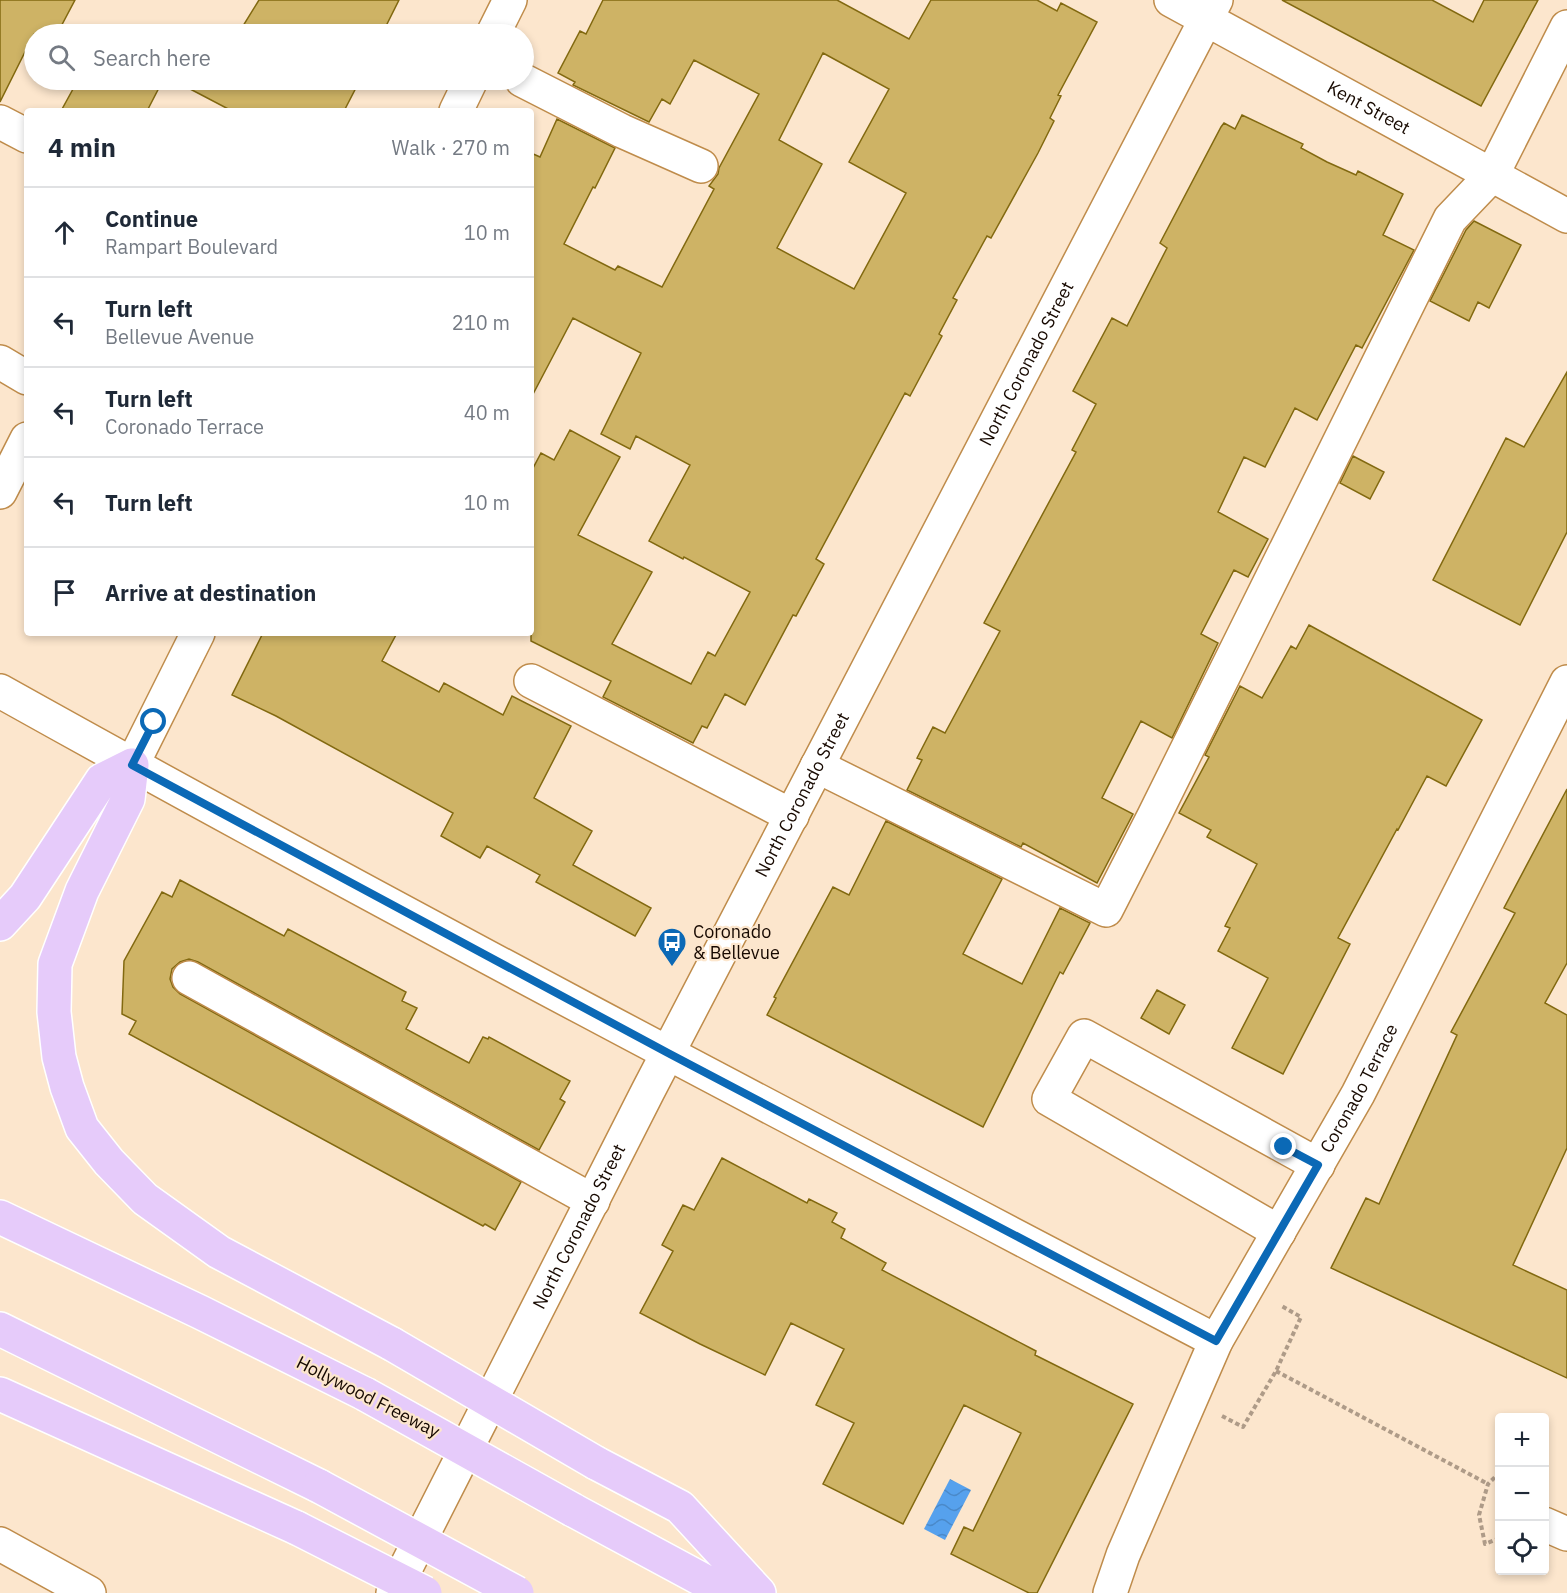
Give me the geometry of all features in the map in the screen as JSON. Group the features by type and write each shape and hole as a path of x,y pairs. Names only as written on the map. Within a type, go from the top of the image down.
{"highway":[{"path":"0,924 26,897 102,780 132,765"},
{"path":"132,765 128,799 82,891 56,964 54,1012 59,1058 82,1128 109,1162 145,1199 219,1252 392,1344 596,1463 680,1507 759,1593"},
{"name":"Hollywood Freeway","path":"0,1217 190,1307 365,1394 727,1593"},
{"path":"0,1329 319,1486 517,1593"},
{"path":"0,1394 297,1528 425,1593"}],"street":[{"path":"498,24 510,0"},
{"name":"Kent Street","path":"1171,0 1211,10 1492,175 1567,216"},
{"name":"North Coronado Street","path":"393,1593 668,1053 1211,10"},
{"path":"817,766 1106,910 1155,816 1450,219 1492,175 1567,27"},
{"path":"534,86 622,131 701,166"},
{"path":"457,108 466,90"},
{"path":"0,122 24,134"},
{"path":"0,362 24,376"},
{"path":"0,492 24,445"},
{"path":"132,765 196,636"},
{"path":"531,681 792,816"},
{"name":"Coronado Terrace","path":"1110,1593 1124,1555 1216,1341 1358,1094 1567,682"},
{"path":"0,691 132,765 668,1053 1216,1341"},
{"path":"189,978 593,1201"},
{"path":"1279,1232 1048,1099 1084,1036 1318,1165"},
{"path":"1549,1526 1567,1534"},
{"path":"0,1544 88,1593"}],"path":[{"path":"1219,1414 1243,1427 1276,1371 1300,1317 1273,1300"},
{"path":"1276,1371 1488,1484"},
{"path":"1495,1477 1488,1484 1479,1515 1485,1544 1495,1540"}],"water":[{"path":"950,1479 971,1490 945,1540 924,1529"}],"building":[{"path":"0,0 75,0 62,24 24,24 24,54 0,102"},
{"path":"259,0 399,0 387,24 244,24"},
{"path":"603,0 837,0 909,39 931,0 1037,0 1057,11 1061,3 1097,22 1058,95 1061,96 1050,118 1054,121 1038,153 991,238 987,236 953,298 957,300 939,334 942,336 910,396 905,393 816,559 824,564 796,616 793,615 745,705 725,694 707,728 702,726 693,743 603,697 611,681 531,641 531,636 534,636 534,466 541,453 554,460 570,430 620,457 578,535 652,572 612,644 691,684 708,652 715,656 750,592 649,541 690,465 636,436 630,449 601,434 641,353 573,318 534,392 534,154 540,157 557,119 615,148 564,244 615,270 618,266 662,287 714,189 709,186 718,174 719,168 759,94 694,60 670,104 662,99 649,122 573,85 575,82 558,73 580,31 586,34","holes":["823,53 889,89 849,162 906,193 854,289 777,248 822,164 779,140"]},
{"path":"1282,0 1432,0 1473,22 1484,0 1538,0 1481,106"},
{"path":"73,90 158,90 149,108 63,108"},
{"path":"192,90 355,90 346,108 226,108"},
{"path":"1242,115 1303,144 1301,148 1327,162 1356,175 1358,171 1403,194 1383,235 1414,250 1362,348 1356,345 1317,420 1295,408 1265,467 1244,457 1218,512 1268,539 1248,577 1234,570 1201,634 1218,643 1172,738 1141,721 1102,798 1133,814 1097,883 1023,843 1021,847 907,790 922,760 917,758 933,727 945,733 1000,631 984,623 1076,452 1072,450 1096,404 1073,391 1112,318 1127,326 1167,248 1160,243 1221,127 1224,123 1235,129"},
{"path":"1474,221 1521,245 1489,308 1478,302 1469,321 1430,301 1466,230"},
{"path":"1567,372 1567,532 1520,625 1433,580 1506,438 1524,447"},
{"path":"1353,456 1384,472 1370,499 1340,483"},
{"path":"1309,625 1482,720 1446,786 1427,776 1397,829 1338,938 1350,944 1283,1074 1232,1048 1268,978 1218,951 1230,928 1225,926 1257,864 1207,837 1211,830 1179,813 1209,757 1205,755 1240,686 1262,698 1291,646 1296,649"},
{"path":"262,636 395,636 382,661 439,692 444,683 503,715 512,696 571,726 534,798 592,831 573,865 651,908 635,936 536,882 540,875 487,846 480,858 441,836 453,813 276,716 232,695"},
{"path":"1567,789 1567,963 1545,1003 1567,1015 1567,1148 1513,1265 1567,1290 1567,1378 1331,1268 1366,1198 1379,1204 1457,1035 1451,1032 1515,913 1504,908"},
{"path":"886,821 1002,879 963,954 1022,984 1060,908 1090,923 1063,974 1060,972 983,1127 767,1015 776,998 774,997 833,887 849,895"},
{"path":"180,880 284,936 288,929 406,992 402,1001 417,1008 406,1029 469,1063 483,1037 488,1039 489,1037 570,1081 560,1099 565,1102 539,1150 198,962 189,959 180,962 172,969 170,979 173,987 180,994 521,1182 495,1230 485,1224 483,1226 129,1034 136,1021 122,1014 124,961 162,892 172,897"},
{"path":"1157,990 1185,1005 1169,1034 1141,1018"},
{"path":"722,1158 807,1203 809,1199 837,1213 832,1222 845,1229 841,1238 886,1263 882,1270 1036,1351 1035,1355 1133,1404 1037,1593 1029,1593 951,1554 964,1527 973,1531 1021,1433 964,1405 903,1524 823,1484 854,1423 816,1405 844,1349 791,1323 765,1375 640,1313 673,1251 662,1245 683,1205 694,1210"}],"place":[{"name":"Coronado & Bellevue","path":"672,968"}],"route":[{"path":"154,722 132,765 668,1053 1216,1341 1318,1165 1284,1147"}]}
